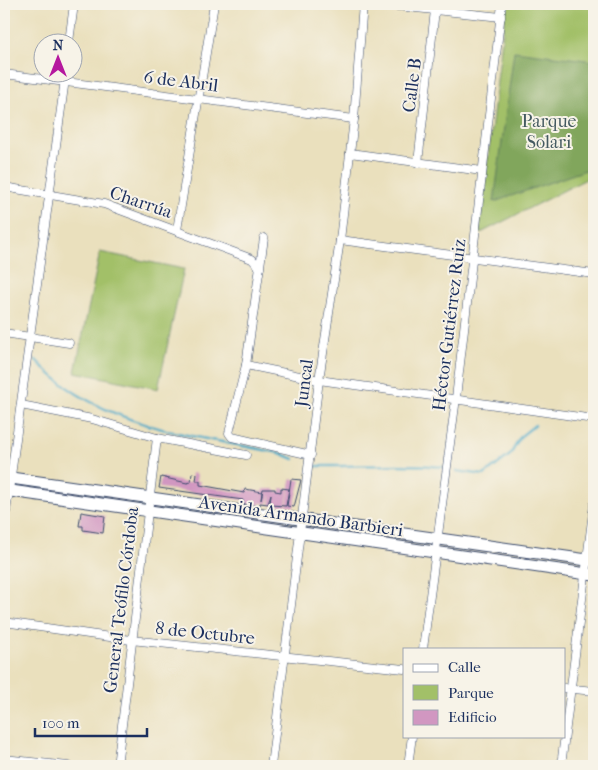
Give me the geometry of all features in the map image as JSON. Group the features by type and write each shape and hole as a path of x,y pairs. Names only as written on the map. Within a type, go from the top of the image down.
{"street":[{"path":"70,32 74,4"},
{"path":"177,230 214,4"},
{"name":"Juncal","path":"271,766 302,533 319,380 340,240 354,119 363,4"},
{"path":"378,4 501,17"},
{"name":"Héctor Gutiérrez Ruiz","path":"423,648 456,398 502,4"},
{"name":"Calle B","path":"418,163 435,10"},
{"name":"6 de Abril","path":"4,74 32,75"},
{"name":"6 de Abril","path":"82,80 354,119"},
{"path":"4,527 7,477 30,337 64,82"},
{"path":"350,153 482,170"},
{"name":"Charrúa","path":"4,187 104,204 252,259 260,268"},
{"path":"264,238 246,365 229,433 232,436 311,455"},
{"path":"340,240 594,274"},
{"path":"4,333 69,343"},
{"path":"246,365 319,380 594,419"},
{"path":"20,404 92,419 157,438 246,456"},
{"name":"General Teófilo Córdoba","path":"118,766 131,640 157,438"},
{"name":"Avenida Armando Barbieri","path":"7,477 590,561"},
{"name":"Avenida Armando Barbieri","path":"6,490 589,574"},
{"path":"566,710 568,688 589,574 594,504"},
{"name":"8 de Octubre","path":"4,622 131,640 403,669"},
{"path":"568,688 594,691"},
{"path":"408,766 412,738"},
{"path":"561,766 564,738"},
{"path":"4,759 68,766"}],"green space":[{"path":"506,4 594,4 594,175 479,234"},
{"name":"Parque Solari","path":"514,51 594,61 594,167 494,202"},
{"path":"100,252 184,269 158,389 75,372"}],"building":[{"path":"192,473 197,474 196,481 200,481 200,485 244,493 245,489 262,492 261,500 263,489 275,489 275,491 281,492 281,488 289,489 286,506 270,505 271,494 268,504 260,503 260,506 243,504 243,500 159,488 161,477 187,483 191,482"},
{"path":"291,479 301,480 294,507 287,506"},
{"path":"81,512 105,516 103,533 83,530 83,526 79,526"}],"waterway":[{"path":"36,360 61,383 88,400 118,414 182,434 280,453 294,459"},
{"path":"457,471 484,475 510,455 521,436 535,425"},
{"path":"315,466 395,465 443,467"}]}
